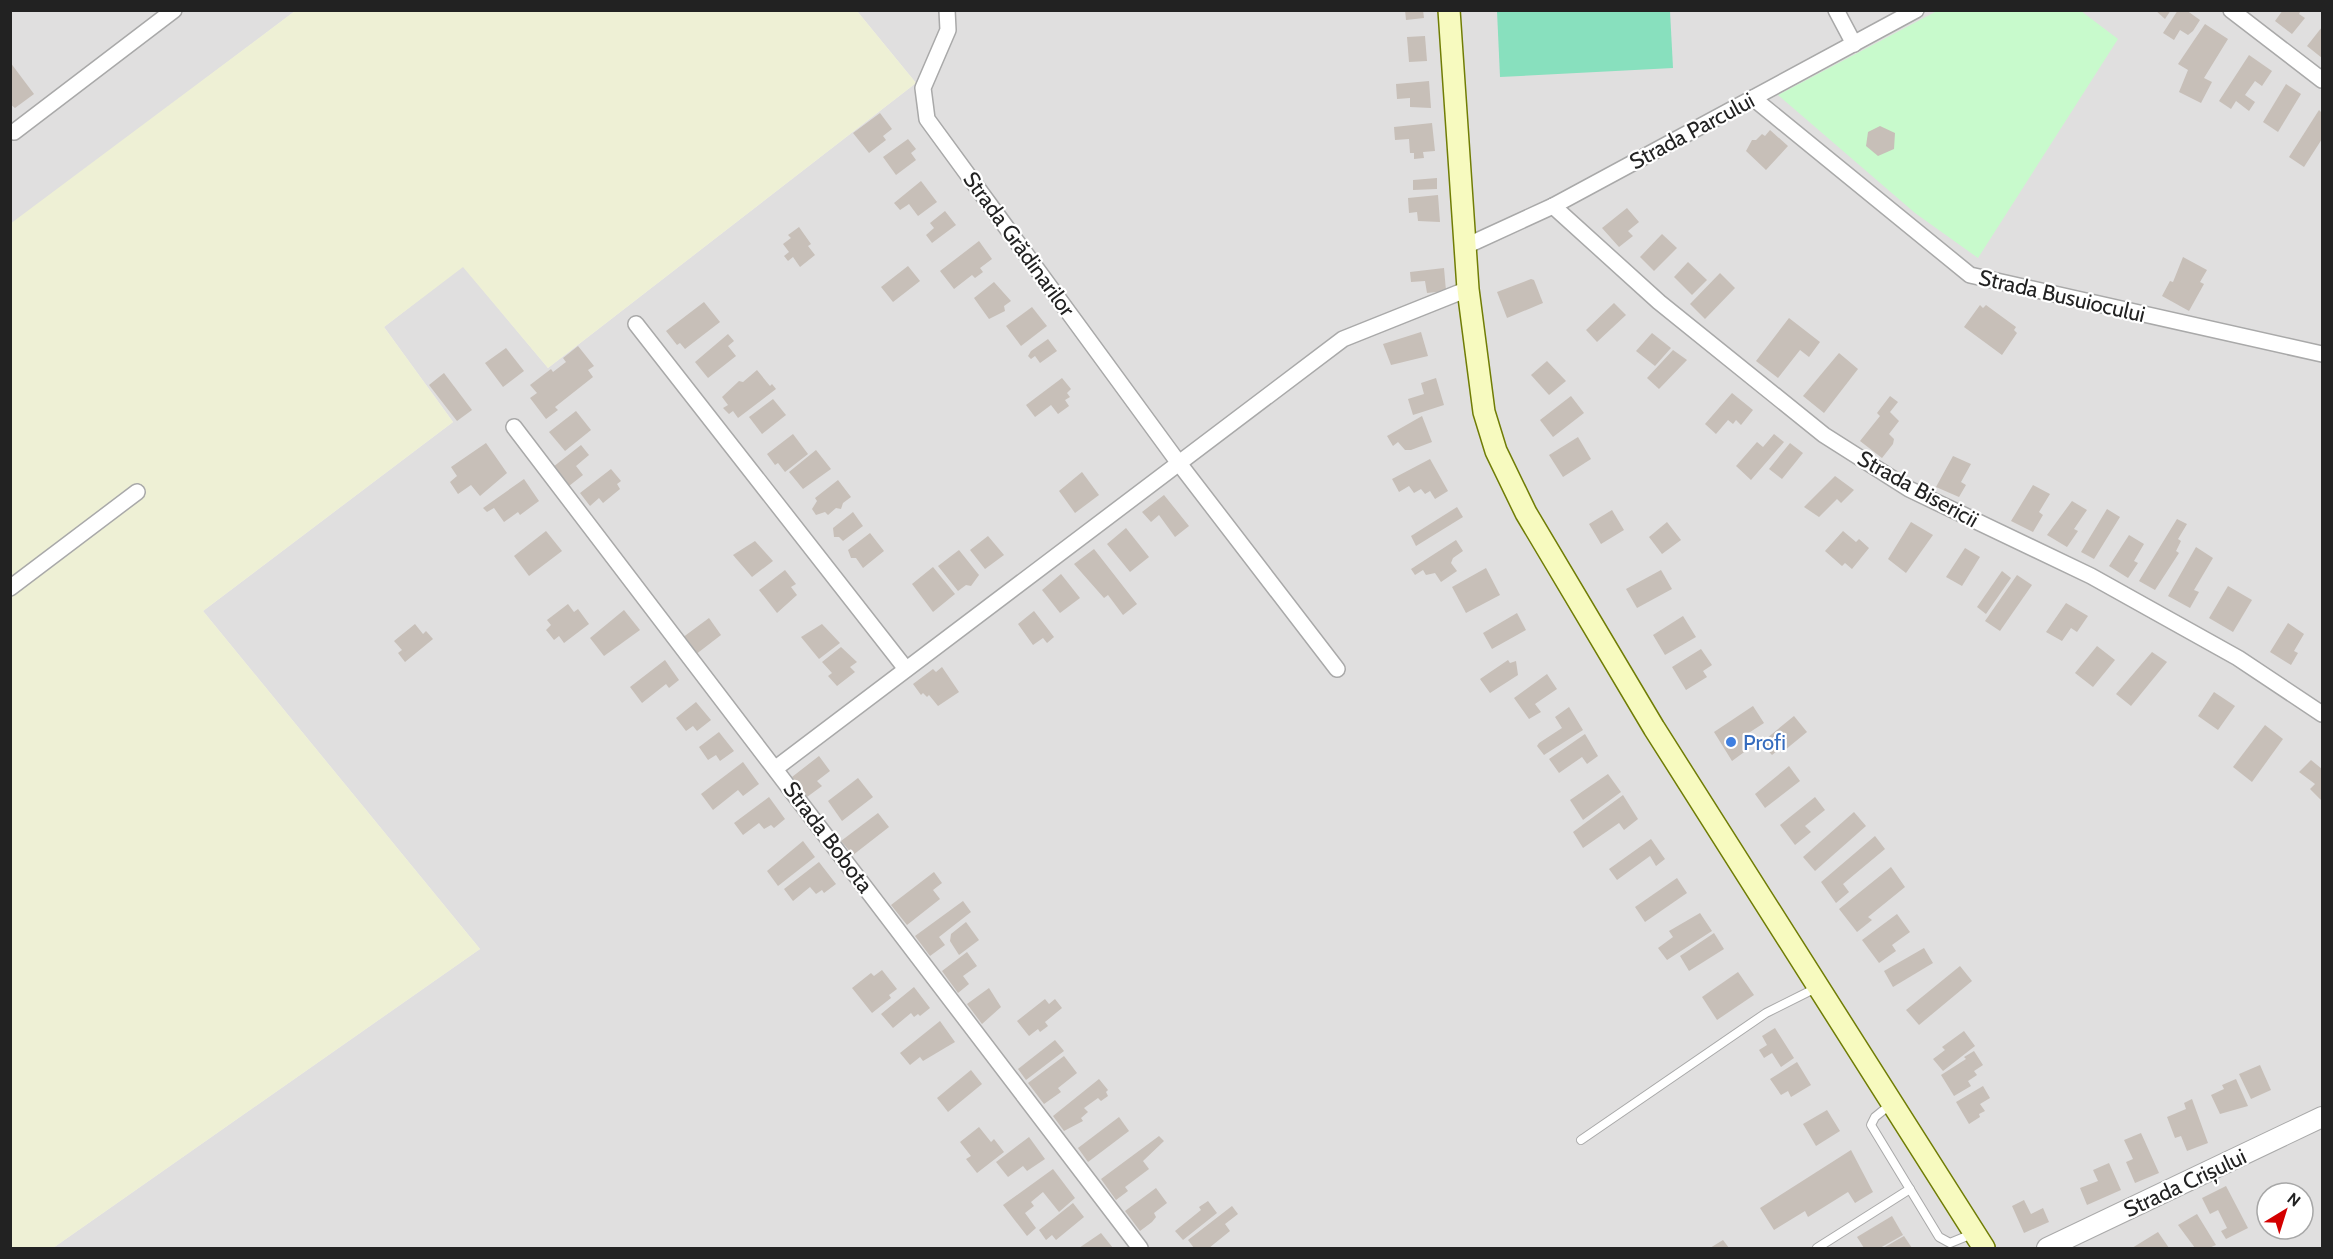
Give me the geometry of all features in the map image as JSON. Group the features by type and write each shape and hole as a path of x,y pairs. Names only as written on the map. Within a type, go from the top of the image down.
{"main road":[{"path":"1449,10 1468,289 1484,412 1496,451 1509,480 1654,728 1979,1241"}],"street":[{"path":"14,132 174,10"},
{"name":"Strada Grădinarilor","path":"947,10 948,30 923,88 927,118 1178,462 1337,669"},
{"path":"1836,10 1854,44"},
{"name":"Strada Parcului","path":"1466,246 1553,206 1916,10"},
{"path":"2231,10 2322,80"},
{"name":"Strada Busuiocului","path":"1753,98 1970,275 2322,354"},
{"name":"Strada Bisericii","path":"1553,206 1659,302 1824,435 1909,489 2091,576 2238,658 2322,714"},
{"path":"776,768 1343,339 1468,289"},
{"path":"636,324 906,669"},
{"name":"Strada Bobota","path":"514,427 1140,1248"},
{"path":"10,588 137,492"},
{"name":"Strada Crișului","path":"2047,1248 2322,1117"}],"lane":[{"path":"1581,1140 1766,1012 1820,987"},
{"path":"1892,1104 1875,1117 1871,1125 1942,1240 1950,1243 1979,1241"},
{"path":"1817,1248 1910,1189"}],"shaded area":[{"path":"10,11 295,11 11,225"},
{"path":"857,11 2322,11 2322,1248 53,1248 480,949 203,611 453,422 384,327 463,266 548,368 916,83"}],"green space":[{"path":"295,11 857,11 916,83 548,368 463,267 384,327 453,422 203,611 480,949 53,1248 10,1248 10,224"},
{"path":"1497,11 1670,11 1673,68 1500,77"},
{"path":"1937,11 2081,11 2118,39 1978,258 1915,213 1778,95"}],"building":[{"path":"1405,10 1423,10 1424,18 1406,20"},
{"path":"2155,10 2171,10 2165,19"},
{"path":"2178,10 2186,10 2200,20 2188,35 2180,30 2174,40 2163,33"},
{"path":"2283,10 2301,10 2299,14 2305,18 2292,34 2275,21"},
{"path":"2205,24 2228,39 2204,78 2212,82 2201,103 2179,92 2188,70 2178,64"},
{"path":"2322,27 2322,58 2307,46"},
{"path":"1425,36 1427,61 1409,62 1407,37"},
{"path":"2249,55 2272,71 2262,86 2255,81 2245,95 2255,102 2249,111 2236,101 2231,109 2219,101"},
{"path":"10,62 34,94 15,108 10,104"},
{"path":"1429,81 1431,108 1410,107 1410,98 1397,99 1396,84"},
{"path":"2286,84 2301,94 2278,132 2263,122"},
{"path":"2319,110 2322,113 2322,139 2304,167 2289,157"},
{"path":"880,113 892,129 883,136 886,140 869,153 853,133"},
{"path":"1432,123 1435,151 1423,152 1424,158 1414,159 1414,153 1410,153 1409,139 1395,140 1394,127"},
{"path":"1880,126 1895,133 1894,149 1878,156 1866,146 1868,132"},
{"path":"1770,130 1788,146 1766,170 1746,151 1752,140 1756,140 1762,134 1765,136"},
{"path":"908,139 916,149 911,153 916,160 896,175 883,157"},
{"path":"1437,178 1437,189 1413,190 1413,180"},
{"path":"921,181 937,202 918,216 909,204 900,210 894,203"},
{"path":"1438,195 1440,222 1418,221 1417,212 1409,213 1408,198"},
{"path":"1627,208 1639,222 1628,231 1633,236 1619,247 1602,228"},
{"path":"945,211 956,225 932,243 926,235 934,228 930,223"},
{"path":"799,227 811,244 808,246 815,255 800,267 793,257 788,261 784,256 789,252 783,244 791,238 788,235"},
{"path":"1662,234 1677,248 1654,271 1640,257"},
{"path":"979,241 992,259 980,268 983,272 975,278 972,275 954,289 940,271"},
{"path":"2183,257 2207,270 2200,282 2204,284 2189,311 2162,296 2170,281 2173,282"},
{"path":"1688,262 1707,280 1692,295 1674,277"},
{"path":"908,266 920,281 893,302 881,287"},
{"path":"1444,268 1446,291 1427,293 1425,281 1411,282 1410,272"},
{"path":"1720,273 1735,288 1705,319 1690,304"},
{"path":"1531,279 1534,280 1543,303 1507,318 1497,292"},
{"path":"994,282 1011,301 1004,306 1005,311 989,319 974,298"},
{"path":"704,302 720,322 685,349 680,343 677,345 666,331"},
{"path":"1614,303 1626,315 1597,342 1586,330"},
{"path":"1980,305 1983,308 1986,305 2016,327 2014,330 2017,333 2002,355 1964,327"},
{"path":"1032,307 1047,326 1021,346 1006,326"},
{"path":"1789,318 1820,342 1809,357 1800,350 1778,378 1756,361"},
{"path":"1421,332 1428,356 1391,365 1383,344"},
{"path":"1652,333 1671,348 1655,366 1636,351"},
{"path":"728,334 734,341 728,346 736,356 708,378 695,362"},
{"path":"1048,339 1057,351 1040,363 1035,356 1031,359 1028,356 1031,351"},
{"path":"578,346 594,366 588,370 593,377 555,407 558,410 546,419 530,398 537,393 530,385 551,369 553,372 566,362 563,358"},
{"path":"506,348 524,371 503,387 485,363"},
{"path":"1673,350 1687,360 1659,389 1647,378"},
{"path":"1839,353 1858,369 1824,413 1803,396"},
{"path":"1547,361 1566,381 1549,395 1531,375"},
{"path":"757,370 770,386 772,384 776,389 738,418 733,411 729,414 723,408 728,405 722,397 739,381 743,382"},
{"path":"444,373 472,410 457,421 429,385"},
{"path":"1062,378 1071,389 1067,393 1070,397 1065,400 1069,406 1058,414 1051,405 1035,417 1026,405"},
{"path":"1436,378 1444,405 1413,415 1408,399 1424,394 1421,383"},
{"path":"1732,393 1753,410 1741,425 1736,420 1733,424 1728,420 1716,434 1705,424"},
{"path":"1571,396 1584,413 1553,437 1540,420"},
{"path":"1890,396 1898,402 1890,412 1899,421 1889,434 1894,439 1893,444 1882,458 1860,441 1880,416 1877,413"},
{"path":"773,399 786,415 762,434 749,417"},
{"path":"576,411 591,430 565,451 549,432"},
{"path":"1422,416 1432,442 1411,450 1405,450 1398,442 1393,446 1387,436"},
{"path":"793,434 808,454 785,472 778,463 775,465 767,454"},
{"path":"1774,434 1784,442 1751,480 1736,466 1757,442 1763,447"},
{"path":"1578,437 1591,459 1563,477 1549,455"},
{"path":"486,443 507,473 480,496 471,485 458,494 450,482 457,476 451,467"},
{"path":"1790,443 1803,453 1782,479 1769,469"},
{"path":"581,445 589,455 576,466 583,475 569,486 553,467"},
{"path":"816,450 831,469 803,489 789,472"},
{"path":"1953,456 1971,464 1961,482 1966,485 1959,497 1936,487"},
{"path":"1430,459 1448,491 1435,499 1430,491 1425,494 1421,489 1414,493 1409,486 1399,492 1392,479"},
{"path":"611,469 621,481 617,484 620,489 603,503 599,498 590,506 580,493"},
{"path":"1082,472 1099,495 1075,513 1059,491"},
{"path":"1835,476 1854,490 1841,503 1837,499 1819,517 1804,507"},
{"path":"524,479 539,501 520,515 518,512 504,522 494,508 487,512 483,508"},
{"path":"838,480 851,497 843,503 841,509 836,508 828,515 825,512 816,515 812,509 817,501 815,498"},
{"path":"2033,485 2050,494 2039,512 2043,515 2033,532 2011,521"},
{"path":"1164,495 1189,526 1175,537 1159,515 1151,522 1142,512"},
{"path":"2072,501 2087,510 2074,529 2078,531 2067,547 2047,535"},
{"path":"1457,507 1463,517 1416,546 1411,536"},
{"path":"2107,509 2120,517 2094,559 2081,552"},
{"path":"1612,510 1624,530 1601,544 1589,524"},
{"path":"853,512 863,526 843,541 839,537 834,537 833,528"},
{"path":"2177,519 2187,524 2178,539 2181,541 2176,551 2179,553 2155,590 2139,581"},
{"path":"1667,522 1681,540 1662,554 1649,537"},
{"path":"1911,522 1933,535 1906,573 1888,559"},
{"path":"1126,528 1149,557 1130,572 1107,544"},
{"path":"546,531 562,551 529,576 514,556"},
{"path":"1843,531 1856,542 1859,539 1869,548 1852,569 1845,563 1842,566 1825,551"},
{"path":"870,533 884,551 863,568 856,558 851,558 848,550"},
{"path":"2129,535 2144,544 2134,561 2138,563 2128,578 2109,566"},
{"path":"988,536 1004,555 985,569 970,550"},
{"path":"1456,540 1463,551 1453,558 1451,563 1457,571 1441,582 1435,573 1426,575 1423,570 1415,575 1411,569"},
{"path":"755,541 773,561 752,577 733,555"},
{"path":"2196,547 2213,558 2194,590 2199,592 2190,608 2168,596"},
{"path":"1965,548 1980,557 1962,586 1946,577"},
{"path":"1094,549 1137,604 1123,615 1108,595 1104,598 1074,564"},
{"path":"959,550 979,575 971,586 966,585 958,591 938,566"},
{"path":"933,567 955,594 933,612 912,584"},
{"path":"1486,568 1500,595 1466,613 1452,587"},
{"path":"785,570 796,584 791,587 797,595 777,613 759,590"},
{"path":"1661,570 1672,589 1637,608 1626,589"},
{"path":"2002,571 2011,578 1986,614 1977,607"},
{"path":"1061,574 1080,598 1060,613 1042,590"},
{"path":"2017,575 2032,585 2000,631 1985,621"},
{"path":"2228,586 2252,600 2233,632 2209,618"},
{"path":"2066,603 2088,616 2077,632 2071,628 2062,641 2046,632"},
{"path":"568,604 574,612 578,609 589,624 564,643 559,636 554,640 546,630 551,625 547,620"},
{"path":"624,610 640,630 604,656 590,638"},
{"path":"1034,611 1054,637 1047,643 1043,638 1033,645 1018,624"},
{"path":"1517,613 1526,630 1492,649 1483,633"},
{"path":"1683,616 1696,637 1665,655 1653,635"},
{"path":"709,618 721,635 695,655 682,638"},
{"path":"2288,623 2304,634 2294,651 2298,653 2291,665 2270,652"},
{"path":"415,624 423,634 426,631 433,639 405,662 398,653 402,650 394,641"},
{"path":"822,624 840,643 819,659 801,637"},
{"path":"2097,646 2115,660 2093,687 2075,673"},
{"path":"841,647 857,662 850,667 855,672 837,686 828,676 832,673 822,662"},
{"path":"1701,649 1712,665 1703,671 1707,677 1686,690 1672,667"},
{"path":"2152,652 2167,662 2131,706 2116,694"},
{"path":"665,660 679,680 669,688 666,684 642,703 630,687"},
{"path":"1508,660 1510,663 1516,661 1518,675 1490,693 1480,679"},
{"path":"942,667 959,692 938,706 929,695 927,697 923,693 921,695 913,684 933,669 936,672"},
{"path":"1547,674 1557,689 1535,704 1541,712 1529,719 1514,698"},
{"path":"2214,692 2235,706 2218,730 2198,716"},
{"path":"696,702 711,720 697,731 693,726 686,731 676,718"},
{"path":"1753,706 1764,723 1744,736 1751,747 1732,761 1714,732"},
{"path":"1569,707 1583,730 1544,755 1537,746 1562,728 1555,717"},
{"path":"1794,716 1807,732 1785,750 1782,747 1772,755 1761,743"},
{"path":"2265,725 2283,739 2252,782 2233,767"},
{"path":"719,732 734,751 720,761 716,755 708,760 699,747"},
{"path":"1585,734 1598,756 1587,764 1582,757 1559,773 1549,759"},
{"path":"819,756 830,771 817,781 822,786 807,797 792,777"},
{"path":"2311,760 2322,769 2322,801 2310,789 2315,784 2299,772"},
{"path":"743,762 759,784 743,796 738,790 713,810 701,794"},
{"path":"1789,766 1800,781 1765,808 1755,794"},
{"path":"1608,774 1621,792 1583,820 1570,800"},
{"path":"858,778 873,797 842,821 828,801"},
{"path":"1623,795 1638,819 1624,830 1619,823 1583,848 1573,832"},
{"path":"769,797 785,819 774,828 771,825 764,829 759,823 743,835 734,823"},
{"path":"1815,797 1825,810 1805,826 1811,832 1795,845 1780,825"},
{"path":"1854,812 1866,826 1815,871 1803,857"},
{"path":"878,813 889,827 853,855 841,841"},
{"path":"1875,836 1885,849 1843,884 1849,892 1836,903 1821,882"},
{"path":"1651,839 1665,859 1656,866 1650,856 1617,880 1609,869"},
{"path":"803,841 815,857 778,886 767,871"},
{"path":"819,862 836,884 824,893 822,890 816,894 810,887 793,901 784,889"},
{"path":"1891,867 1905,887 1868,917 1872,920 1857,932 1839,909"},
{"path":"934,872 942,883 933,890 940,899 907,925 891,905"},
{"path":"1677,878 1687,893 1645,922 1635,907"},
{"path":"963,901 971,912 939,937 945,945 930,956 915,936"},
{"path":"1700,913 1712,931 1667,960 1658,948 1673,937 1669,931"},
{"path":"1897,914 1910,932 1892,945 1896,951 1879,963 1862,940"},
{"path":"966,922 979,940 959,955 950,941 951,934"},
{"path":"1714,933 1724,949 1689,971 1680,956"},
{"path":"1924,948 1933,963 1893,987 1884,971"},
{"path":"967,952 977,966 963,976 969,984 958,993 942,971"},
{"path":"1960,966 1972,981 1919,1025 1906,1010"},
{"path":"882,970 897,989 889,995 891,998 872,1013 852,988 871,973 874,976"},
{"path":"1738,972 1754,995 1717,1020 1702,997"},
{"path":"914,987 930,1008 920,1016 918,1014 914,1017 911,1013 893,1028 881,1014"},
{"path":"989,988 1001,1007 982,1024 967,1004"},
{"path":"1045,999 1049,1004 1055,999 1062,1008 1045,1022 1048,1026 1040,1032 1038,1029 1029,1036 1017,1021"},
{"path":"940,1021 955,1042 923,1061 920,1057 910,1065 900,1053"},
{"path":"1775,1028 1794,1058 1781,1067 1772,1053 1764,1058 1759,1050 1767,1045 1762,1036"},
{"path":"1964,1031 1975,1046 1943,1071 1933,1059 1945,1050 1942,1047"},
{"path":"1055,1040 1064,1051 1026,1080 1018,1069"},
{"path":"1974,1051 1983,1065 1974,1071 1977,1075 1968,1081 1971,1086 1954,1096 1941,1075"},
{"path":"1064,1056 1077,1073 1058,1088 1061,1092 1044,1104 1028,1083"},
{"path":"1797,1062 1811,1085 1791,1097 1788,1091 1781,1095 1770,1079"},
{"path":"2260,1065 2271,1090 2251,1099 2239,1074"},
{"path":"971,1070 982,1084 948,1112 937,1098"},
{"path":"1099,1079 1108,1090 1106,1092 1108,1096 1101,1101 1098,1098 1084,1108 1088,1112 1081,1118 1083,1121 1064,1131 1053,1116"},
{"path":"2236,1079 2248,1106 2220,1114 2211,1095 2224,1089 2222,1085"},
{"path":"1983,1086 1990,1098 1980,1104 1985,1111 1969,1124 1956,1102"},
{"path":"2192,1099 2208,1143 2187,1151 2181,1136 2175,1138 2167,1117 2186,1109 2184,1103"},
{"path":"1827,1110 1840,1131 1816,1146 1803,1124"},
{"path":"1119,1117 1129,1131 1088,1162 1078,1148"},
{"path":"979,1127 991,1142 994,1139 1004,1152 977,1173 966,1159 971,1156 960,1142"},
{"path":"2141,1133 2159,1173 2135,1183 2126,1162 2133,1159 2124,1140"},
{"path":"1159,1136 1164,1141 1143,1161 1149,1169 1125,1187 1128,1191 1116,1200 1101,1179"},
{"path":"1029,1137 1045,1159 1027,1171 1023,1166 1008,1177 996,1162"},
{"path":"1851,1150 1873,1192 1855,1203 1848,1192 1808,1217 1805,1211 1774,1230 1760,1208"},
{"path":"2109,1163 2121,1190 2087,1205 2080,1188 2098,1181 2093,1170"},
{"path":"1053,1169 1075,1198 1059,1212 1043,1192 1031,1202 1034,1206 1025,1213 1036,1228 1027,1236 1003,1205"},
{"path":"2226,1186 2248,1228 2226,1239 2221,1231 2227,1228 2218,1210 2210,1214 2202,1198"},
{"path":"1156,1188 1167,1203 1154,1213 1156,1217 1140,1231 1125,1211"},
{"path":"2024,1200 2031,1214 2043,1208 2049,1222 2024,1233 2012,1206"},
{"path":"1208,1201 1217,1213 1183,1240 1175,1231 1201,1210 1199,1207"},
{"path":"1073,1203 1084,1217 1056,1240 1052,1235 1046,1240 1039,1230"},
{"path":"1232,1206 1238,1214 1225,1224 1230,1231 1209,1248 1194,1248 1188,1240"},
{"path":"2197,1214 2216,1245 2209,1248 2195,1248 2178,1225"},
{"path":"1892,1216 1903,1235 1880,1248 1864,1248 1857,1237"},
{"path":"2158,1232 2169,1248 2132,1248"},
{"path":"1101,1233 1113,1248 1079,1248"},
{"path":"1904,1236 1912,1248 1883,1248"},
{"path":"1723,1240 1729,1248 1710,1248"}],"place":[{"name":"Profi","path":"1731,742"}]}
